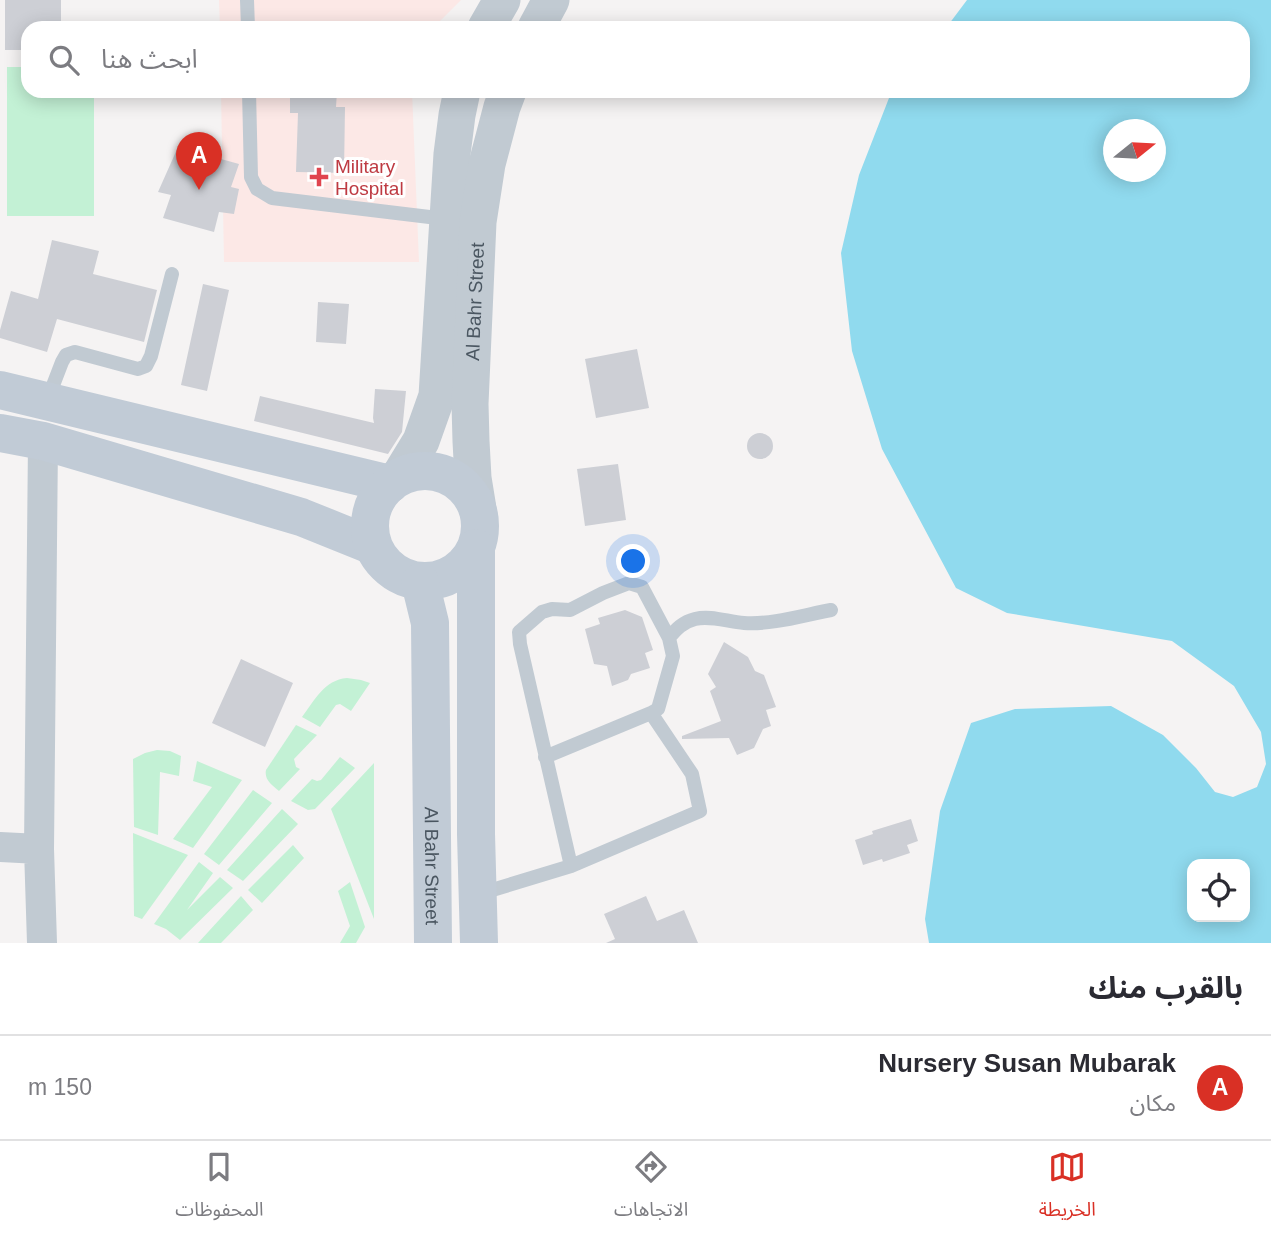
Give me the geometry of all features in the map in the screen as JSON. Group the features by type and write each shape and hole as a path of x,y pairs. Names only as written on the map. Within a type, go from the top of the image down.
{"main road":[{"path":"0,390 394,480 424,471 449,476 468,492 477,531 463,566 443,578 420,582 401,576 384,563 373,546 370,523 376,501 394,480"},
{"path":"0,433 43,441 301,517 373,546"},
{"name":"Al Bahr Street","path":"477,531 478,943"},
{"name":"Al Bahr Street","path":"420,582 430,623 433,943"},
{"path":"433,842 476,834"}],"street":[{"path":"490,21 502,0"},
{"path":"540,21 551,0"},
{"name":"Al Bahr Street","path":"461,98 452,154 447,219 454,400 471,441 477,531"},
{"name":"Al Bahr Street","path":"394,480 454,400 478,222 488,164 506,98"},
{"path":"42,943 39,849 43,441"},
{"path":"0,847 39,849"}],"lane":[{"path":"247,0 248,21"},
{"path":"249,98 251,177 257,189 272,198 447,219"},
{"path":"47,402 66,355 75,352 138,369 146,366 172,274"},
{"path":"545,757 657,709 673,656 669,638 642,587 629,583 570,610 552,609 542,612 519,632 545,757 571,866"},
{"path":"669,638 681,625 696,618 745,624 831,610"},
{"path":"477,895 571,866 700,811 692,774 651,713"}],"shaded area":[{"path":"219,0 461,0 440,21 220,21"},
{"name":"Military Hospital","path":"221,98 412,98 419,262 224,262"}],"green space":[{"path":"7,67 21,67 21,98 94,98 94,216 7,216"},
{"path":"347,678 370,683 351,711 340,704 336,705 320,727 302,717 326,687"},
{"path":"296,725 317,735 294,759 296,767 300,769 279,791 267,779 266,770"},
{"path":"157,750 170,751 181,756 179,776 160,772 158,835 134,827 133,759"},
{"path":"340,757 355,768 315,809 308,810 291,801 312,779 321,780"},
{"path":"197,761 242,780 193,848 173,839 212,787 193,781"},
{"path":"374,763 374,919 331,809"},
{"path":"253,790 272,803 219,865 204,854"},
{"path":"282,809 298,824 243,881 227,870"},
{"path":"133,833 188,855 142,919 134,916"},
{"path":"293,845 304,858 262,903 248,890"},
{"path":"199,862 213,873 187,910 220,877 233,888 180,940 154,924"},
{"path":"350,882 365,927 356,943 340,943 350,926 338,891"},
{"path":"241,896 253,910 221,943 198,943"}],"water":[{"path":"967,0 1271,0 1271,943 929,943 925,919 940,811 971,723 1015,709 1111,706 1163,735 1196,768 1215,792 1233,797 1257,787 1266,764 1261,732 1234,686 1172,641 1007,613 956,588 882,449 852,351 841,253 859,175 889,98 1250,98 1250,21 951,21"}],"building":[{"path":"5,0 61,0 61,21 21,21 21,50 5,50"},
{"path":"290,98 337,98 336,107 345,107 344,173 296,172 298,113 290,113"},
{"path":"178,147 239,164 231,187 239,189 234,214 219,212 214,232 163,218 171,195 158,192"},
{"path":"52,240 99,251 93,274 157,290 144,342 57,319 47,352 0,338 11,291 38,299"},
{"path":"203,284 229,290 207,391 181,385"},
{"path":"318,302 349,304 346,344 316,342"},
{"path":"637,349 649,408 596,418 585,359"},
{"path":"375,389 406,391 402,432 388,454 254,421 260,396 374,423"},
{"path":"760,433 769,437 773,446 769,455 760,459 751,455 747,446 751,437"},
{"path":"618,464 626,520 585,526 577,469"},
{"path":"625,610 642,617 653,650 645,653 650,668 631,674 628,680 612,686 607,666 594,664 585,629 600,624 598,618"},
{"path":"724,642 748,657 755,671 764,675 776,707 766,710 771,726 763,729 754,748 737,755 729,738 682,739 682,736 721,721 710,691 716,687 708,674"},
{"path":"241,659 293,683 265,747 212,723"},
{"path":"911,819 918,841 907,845 910,853 863,865 855,840 873,834 872,831"},
{"path":"646,896 657,921 684,910 698,943 606,943 615,939 604,914"}],"place":[{"name":"Military Hospital","path":"319,177"},
{"name":"Nursery Susan Mubarak","path":"199,190"}]}
